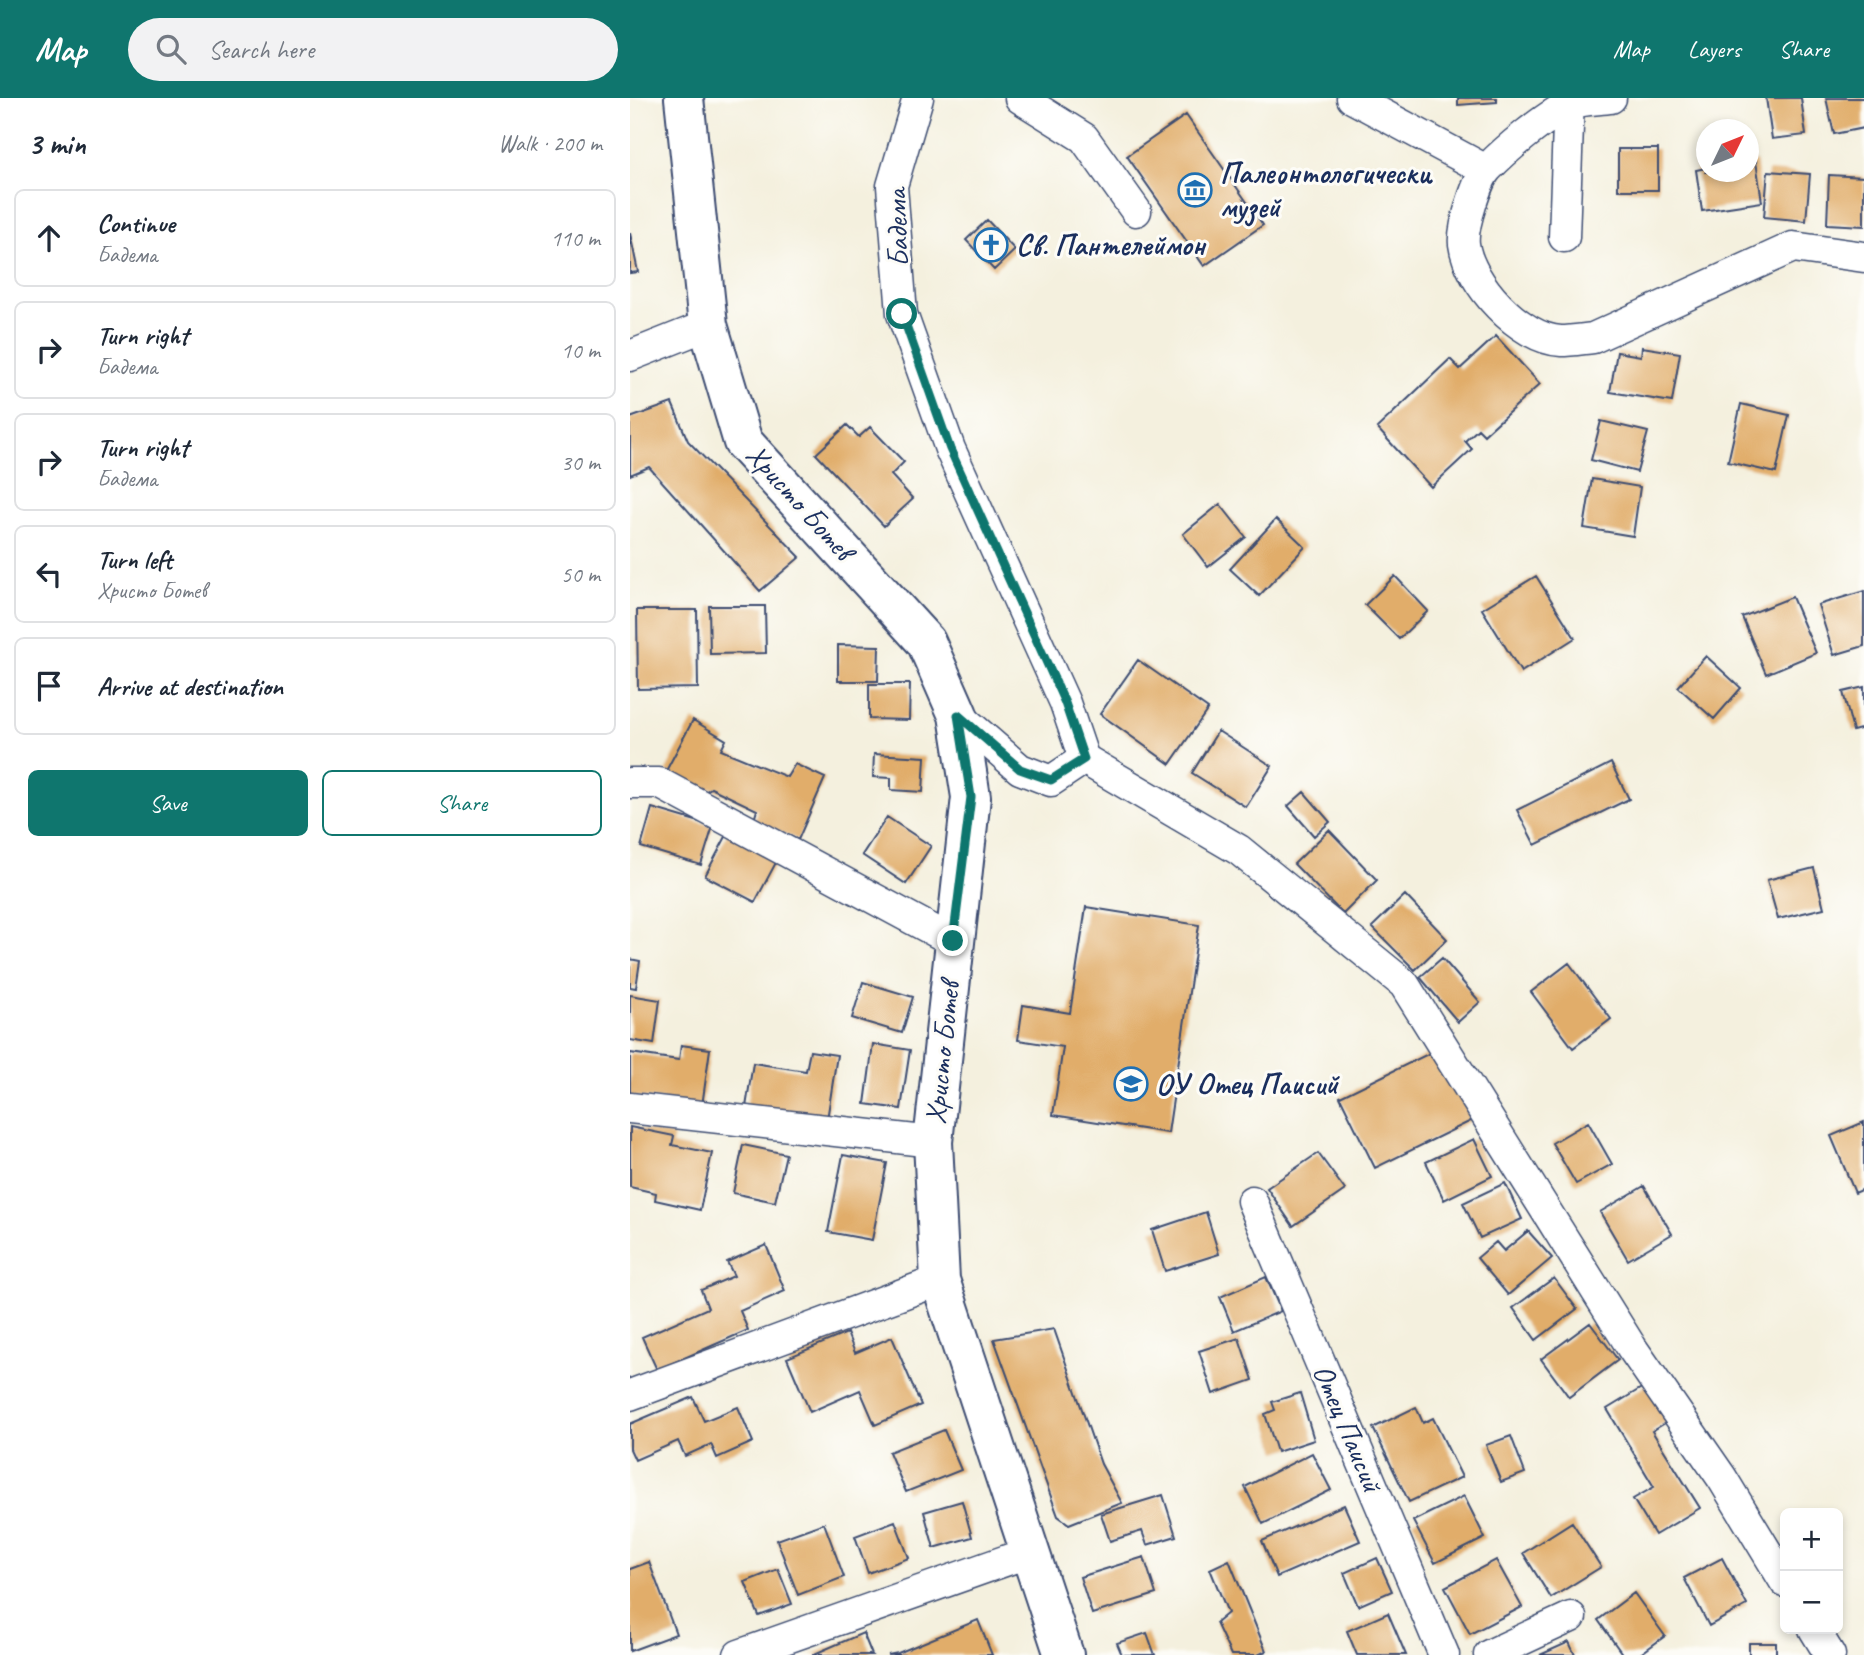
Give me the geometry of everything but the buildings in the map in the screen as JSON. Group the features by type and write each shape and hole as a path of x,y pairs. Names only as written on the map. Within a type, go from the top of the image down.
{"main road":[{"name":"Христо Ботев","path":"684,98 708,325 743,442 926,642 958,715 971,797 953,941 933,1142 940,1280 1064,1655"}],"street":[{"name":"Бадема","path":"918,98 892,186 902,314 950,449 1065,703 1084,759"},
{"path":"1020,98 1083,138 1136,211"},
{"path":"1352,98 1486,170"},
{"path":"1611,98 1570,101 1526,135 1486,170 1469,210 1463,242 1473,271 1497,305 1532,332 1560,341 1593,338 1793,247 1864,257"},
{"path":"1564,237 1570,101"},
{"path":"630,356 708,325"},
{"path":"958,715 1020,769 1051,780 1084,759 1238,850 1404,984 1624,1336 1722,1478 1780,1574"},
{"path":"630,782 659,783 953,941"},
{"path":"630,1108 933,1142"},
{"name":"Отец Паисий","path":"1252,1201 1444,1655"},
{"path":"630,1395 940,1280"},
{"path":"739,1655 1030,1552"},
{"path":"1489,1655 1571,1617"},
{"path":"1817,1634 1830,1655"}],"place":[{"name":"Палеонтологически музей","path":"1195,190"},
{"name":"Св. Пантелеймон","path":"991,245"},
{"name":"ОУ Отец Паисий","path":"1131,1084"}],"route":[{"path":"902,314 950,449 1065,703 1084,759 1051,780 1020,769 958,715 971,797 953,941"}]}
